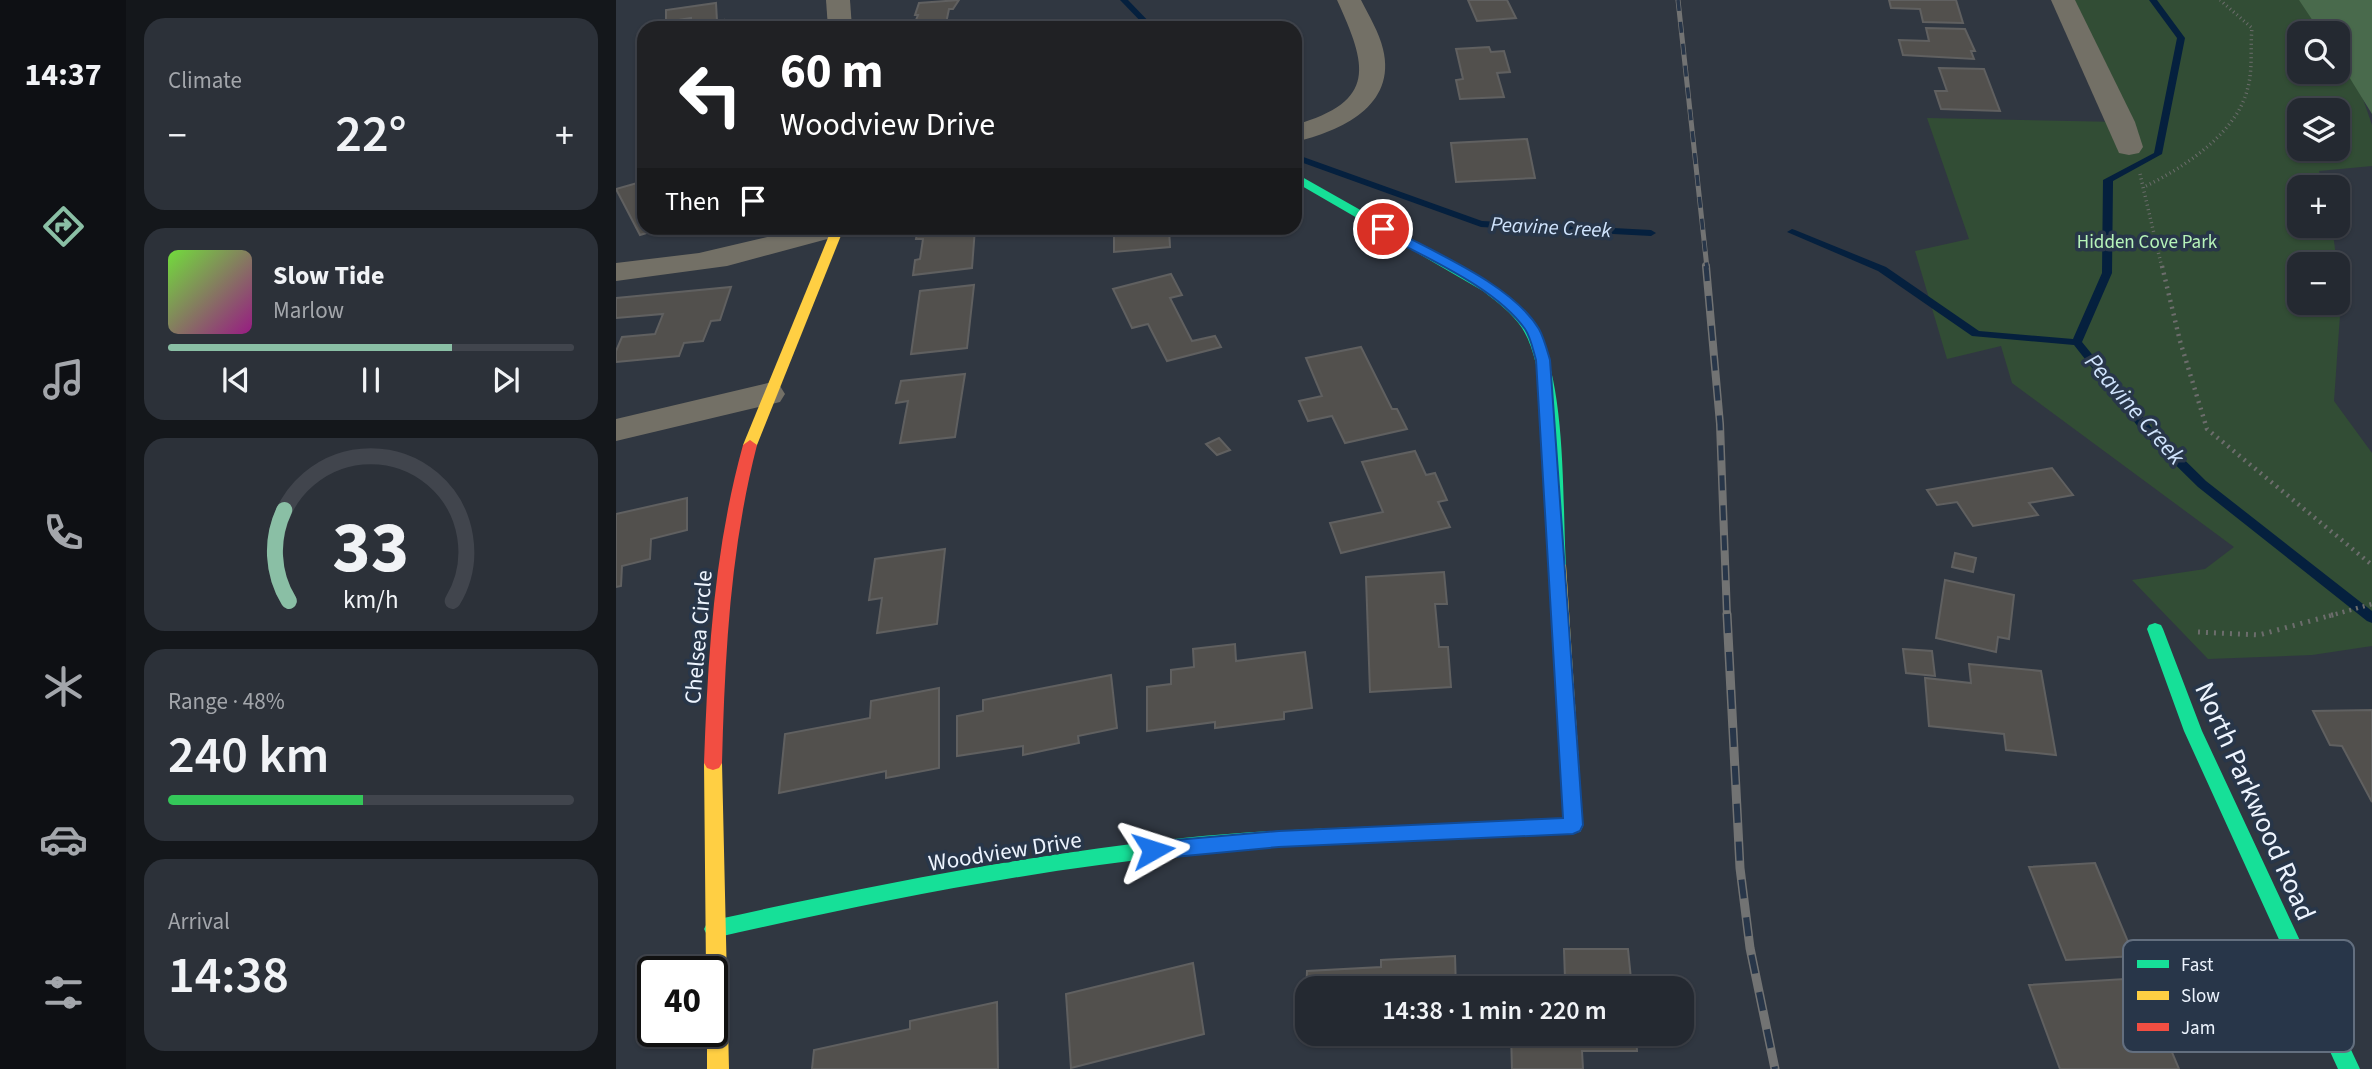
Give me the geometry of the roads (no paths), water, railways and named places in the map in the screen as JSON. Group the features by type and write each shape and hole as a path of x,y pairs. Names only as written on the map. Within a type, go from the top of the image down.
{"street":[{"path":"838,0 840,21"},
{"path":"1302,131 1343,116 1368,94 1374,78 1371,50 1349,0"},
{"path":"2063,0 2121,122 2129,147"},
{"name":"Woodview Drive","path":"714,929 821,904 1153,850 1279,839 1573,825 1548,398 1543,360 1533,330 1512,307 1488,288 1302,181"},
{"path":"616,272 702,261 812,235"},
{"name":"Chelsea Circle","path":"718,1069 714,929 715,677 724,583 742,471 768,394 833,235"},
{"path":"616,430 768,394"},
{"name":"North Parkwood Road","path":"2155,629 2193,731 2289,940"},
{"name":"North Parkwood Road","path":"2341,1052 2349,1069"}],"waterway":[{"name":"Peavine Creek","path":"1124,0 1144,21"},
{"path":"2077,342 2107,273 2108,180 2158,154 2181,38 2153,0"},
{"name":"Peavine Creek","path":"1302,160 1481,224 1651,233"},
{"name":"Peavine Creek","path":"1792,232 1882,269 1976,334 2077,342"},
{"name":"Peavine Creek","path":"2077,342 2147,430 2202,484 2372,618"}],"railway":[{"path":"1678,0 1707,268"},
{"path":"1706,266 1720,424 1727,616"},
{"path":"1727,614 1740,868 1750,948 1775,1069"}],"park label":[{"name":"Hidden Cove Park","path":"2147,241"}]}
